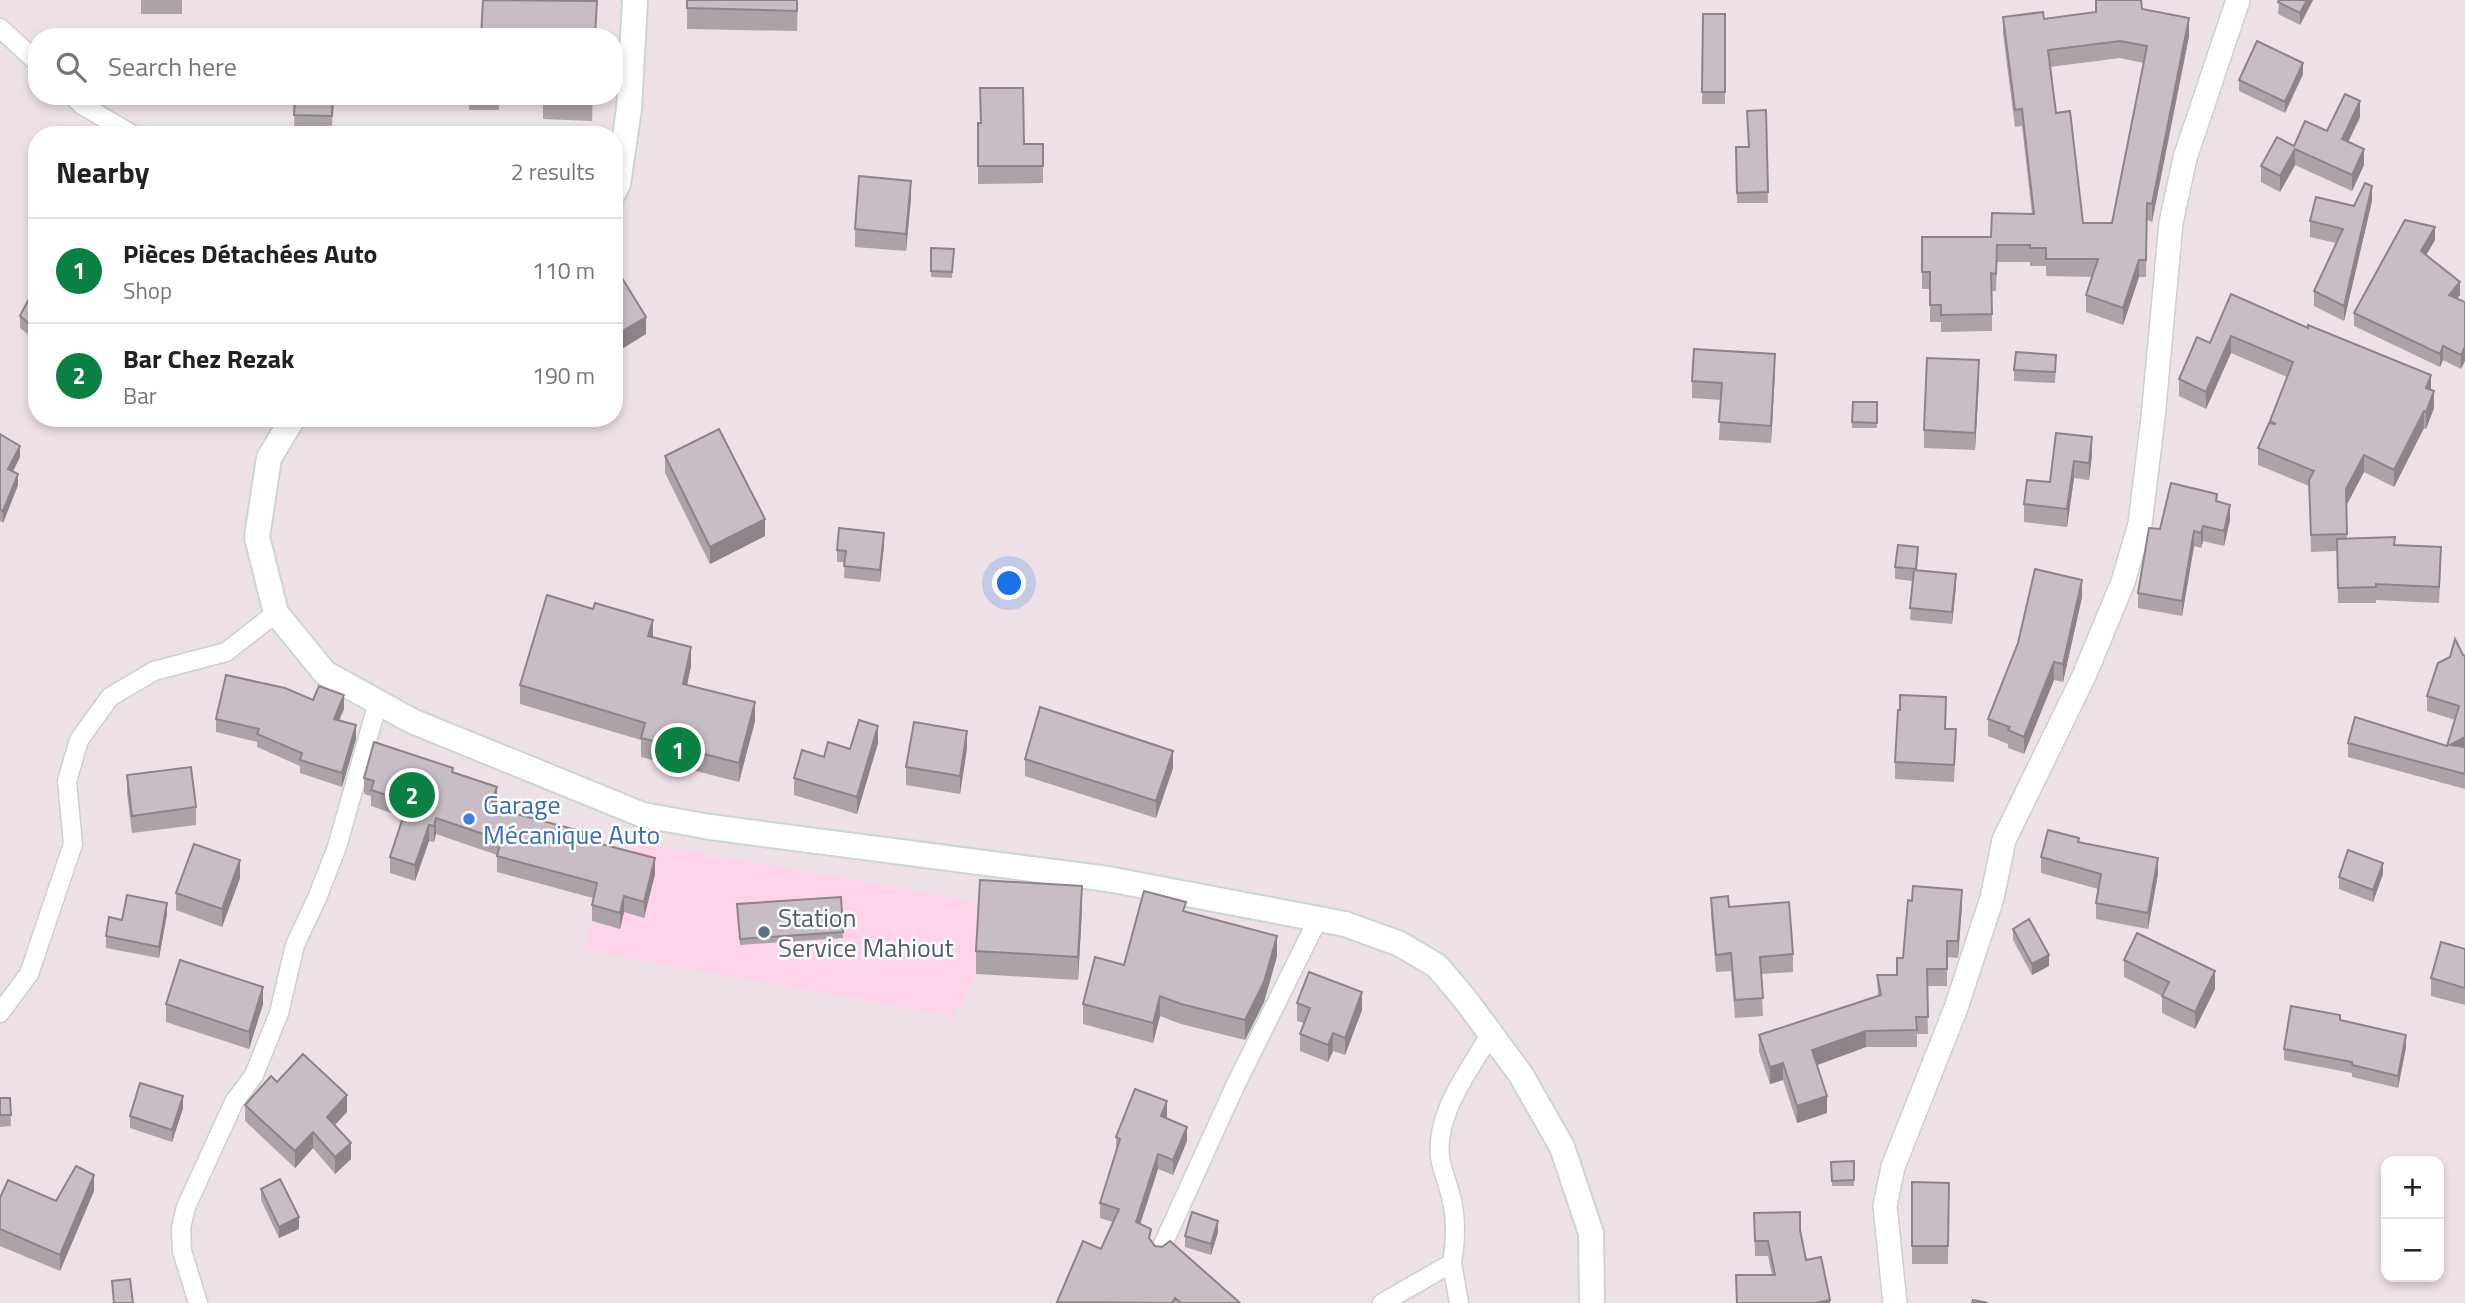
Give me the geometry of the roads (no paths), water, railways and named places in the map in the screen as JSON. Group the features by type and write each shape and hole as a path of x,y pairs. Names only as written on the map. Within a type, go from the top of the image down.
{"main road":[{"path":"623,150 629,109 635,0"},
{"path":"288,427 269,458 257,537 276,613 325,673 412,721 643,814 710,827 1108,879 1346,924 1400,944 1437,966 1521,1075 1562,1147 1591,1233 1592,1303"}],"street":[{"path":"1895,1303 1885,1206 1894,1167 1956,1008 1992,898 2004,840 2084,676 2123,582 2140,524 2171,223 2185,158 2238,0"},
{"path":"0,28 28,54"},
{"path":"82,105 118,126"},
{"path":"0,1013 29,974 73,844 67,781 79,740 110,697 154,671 226,652 276,613"},
{"path":"198,1303 182,1251 181,1228 186,1207 234,1102 254,1075 279,1013 295,945 337,847 378,702"},
{"path":"1160,1251 1236,1084 1318,919"},
{"path":"1459,1303 1452,1263 1456,1240 1455,1218 1440,1154 1442,1133 1450,1106 1491,1034"},
{"path":"1382,1303 1452,1263"}],"place":[{"name":"Pièces Détachées Auto","path":"678,750"},
{"name":"Bar Chez Rezak","path":"412,795"},
{"name":"Garage Mécanique Auto","path":"469,819"},
{"name":"Station Service Mahiout","path":"764,932"}]}
